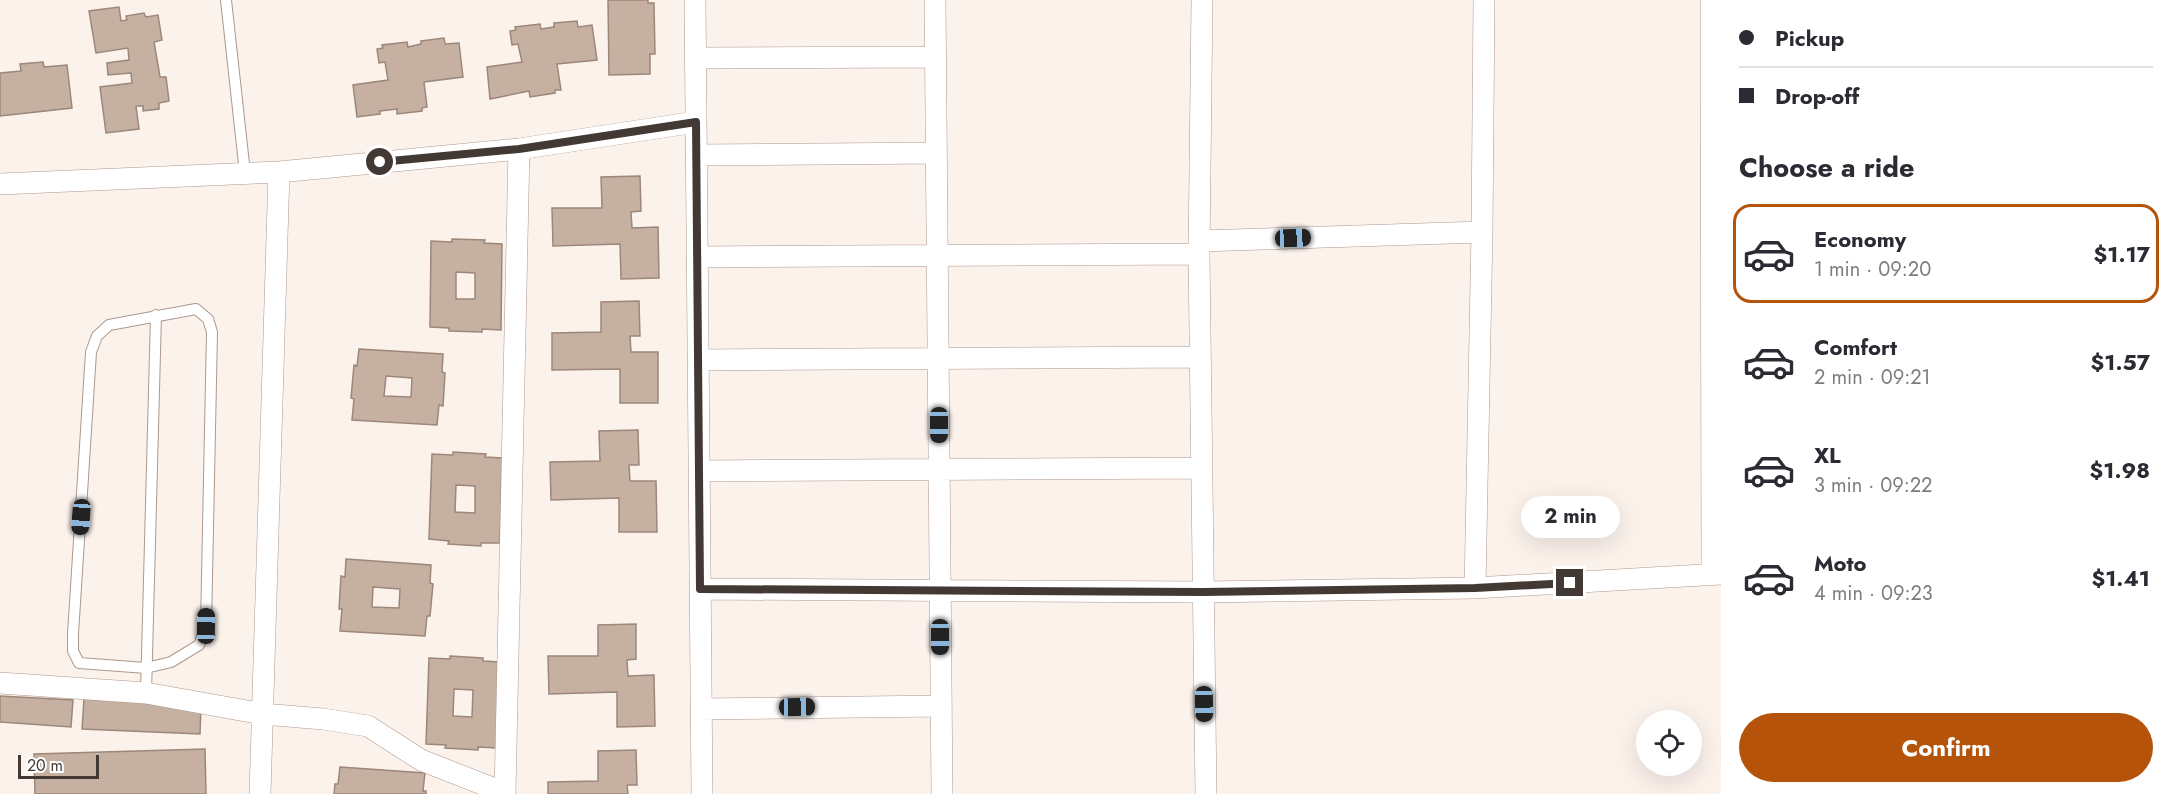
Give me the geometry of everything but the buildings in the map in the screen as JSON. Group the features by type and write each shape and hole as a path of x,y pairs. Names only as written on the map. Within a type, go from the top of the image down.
{"street":[{"path":"695,0 702,794"},
{"path":"935,0 942,794"},
{"path":"1202,0 1199,247 1206,794"},
{"path":"1475,588 1484,0"},
{"path":"700,589 1203,592 1475,588 1717,574 1711,0"},
{"path":"695,58 936,57"},
{"path":"0,184 279,172 519,149 696,122"},
{"path":"0,683 146,693 263,714 368,726 421,760 505,793 519,149"},
{"path":"696,155 936,153"},
{"path":"260,794 279,172"},
{"path":"697,257 937,255 1199,247 1482,232"},
{"path":"698,360 1200,357"},
{"path":"699,471 1202,468"},
{"path":"701,709 941,706"}],"lane":[{"path":"226,0 245,173"},
{"path":"196,309 208,319 212,333 206,626 199,645 171,662 146,668 79,663 73,651 91,352 97,336 109,325 196,309"},
{"path":"146,693 156,315"}],"route":[{"path":"380,162 519,149 696,122 700,589 1203,592 1475,588 1570,583"}]}
